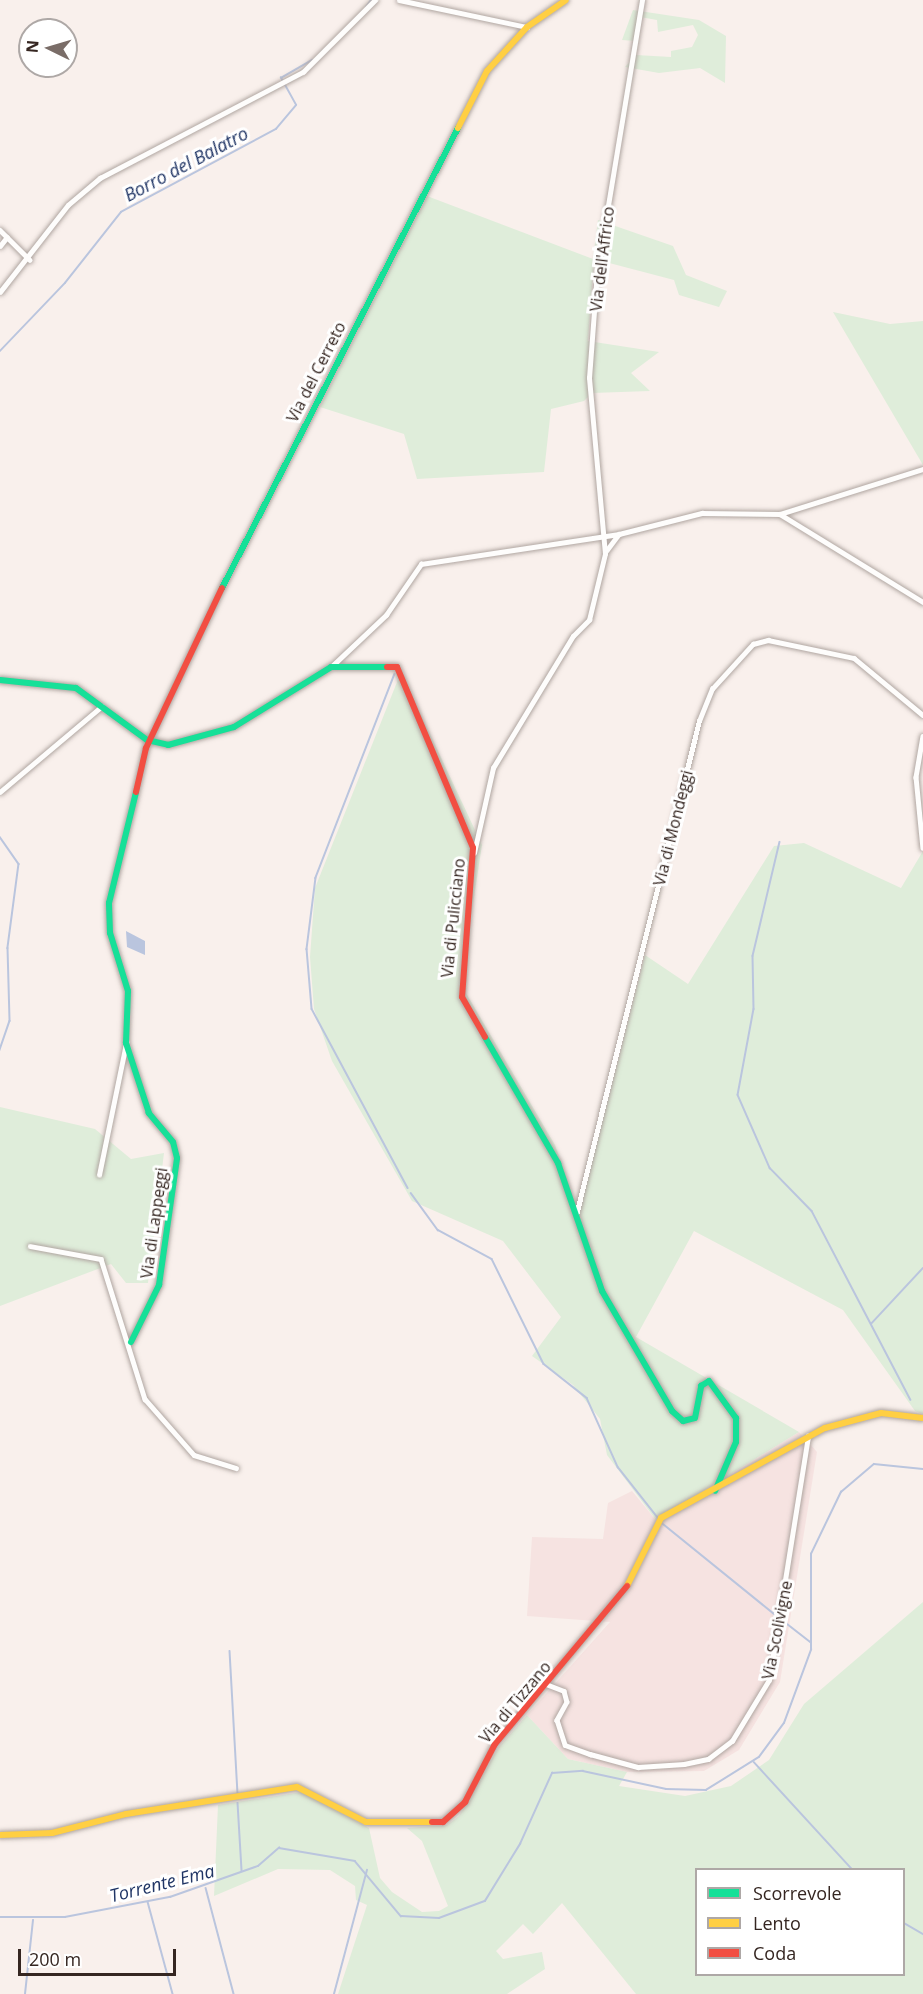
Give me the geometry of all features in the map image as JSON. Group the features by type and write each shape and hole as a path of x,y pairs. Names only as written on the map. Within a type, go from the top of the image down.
{"street":[{"path":"0,292 30,260 68,205 100,178 303,72 375,0"},
{"path":"399,0 527,27"},
{"name":"Via del Cerreto","path":"149,741 187,655 482,81 527,27 566,0"},
{"name":"Via dell'Affrico","path":"606,536 589,378 597,272 642,0"},
{"path":"0,230 30,260"},
{"path":"0,246 7,237"},
{"path":"0,680 76,688 149,741 172,745 223,732 331,667 386,615 421,564 619,534 696,514 780,514 923,469"},
{"path":"780,514 923,602"},
{"path":"595,538 605,520"},
{"path":"605,554 619,534"},
{"path":"474,853 493,768 573,636 589,620 605,554 606,536"},
{"name":"Via di Mondeggi","path":"576,1215 699,721 712,689 753,644 768,640 854,658 923,715"},
{"name":"Via di Pulicciano","path":"331,667 397,667 474,853 460,993 555,1156 602,1291 676,1415 686,1421 695,1418 701,1386 709,1382 720,1389 736,1418 736,1442 715,1491"},
{"path":"0,792 102,706"},
{"path":"923,736 916,777 923,848"},
{"name":"Via di Lappeggi","path":"99,1175 126,1043 128,991 111,933 109,903 149,741"},
{"name":"Via di Lappeggi","path":"126,1043 149,1113 173,1142 177,1158 159,1285 130,1342"},
{"path":"30,1246 101,1259 130,1342 145,1399 194,1455 236,1468"},
{"name":"Via di Tizzano","path":"0,1835 52,1833 126,1814 297,1787 366,1822 443,1822 458,1811 489,1753 621,1599 659,1520 715,1491 808,1436 881,1413 923,1418"},
{"name":"Via Scolivigne","path":"546,1684 564,1691 567,1702 557,1720 565,1745 590,1755 638,1767 684,1764 708,1759 732,1741 769,1680 808,1436"}],"shaded area":[{"path":"799,1432 817,1452 780,1682 739,1750 704,1771 627,1772 568,1759 527,1715 610,1622 527,1616 532,1537 603,1539 608,1503 632,1491 656,1520"}],"green space":[{"path":"633,10 699,20 726,36 725,83 700,68 659,73 625,67 636,55 671,57 671,51 692,47 698,35 693,25 658,32 657,20 640,17 635,41 622,40"},
{"path":"427,196 593,259 598,220 673,246 686,275 727,291 719,307 679,295 674,280 594,259 588,341 659,352 631,373 650,391 592,393 584,401 551,409 544,472 417,479 404,434 320,407"},
{"path":"833,312 890,324 923,321 923,465"},
{"path":"401,672 482,845 469,930 466,993 555,1145 579,1213 645,955 688,984 774,846 804,843 901,888 923,851 923,1414 915,1411 843,1310 694,1231 636,1337 799,1432 656,1520 607,1455 600,1419 573,1385 532,1356 561,1317 503,1241 412,1201 332,1061 314,1009 310,957 315,888"},
{"path":"0,1107 95,1129 131,1159 164,1153 148,1283 126,1283 111,1264 0,1306"},
{"path":"923,1602 923,1994 636,1994 562,1903 533,1934 523,1924 496,1951 503,1959 542,1952 545,1969 507,1994 338,1994 367,1905 356,1900 355,1886 330,1870 278,1869 214,1896 218,1805 302,1792 369,1828 380,1878 392,1892 422,1912 439,1911 448,1906 422,1841 407,1828 447,1825 459,1816 499,1747 527,1715 568,1759 627,1772 619,1786 685,1796 731,1786 769,1760 804,1704"}],"water":[{"path":"126,931 145,941 145,955 127,947"}],"waterway":[{"path":"366,7 371,0"},
{"name":"Borro del Balatro","path":"0,351 65,283 121,212 276,129 296,105 281,78 312,60"},
{"path":"395,674 316,878 307,949 312,1009 408,1188"},
{"path":"0,837 19,864 8,948 10,1021 0,1050"},
{"path":"780,842 753,956 754,1009 738,1095 770,1168 812,1211 911,1400"},
{"path":"411,1193 438,1230 492,1259 544,1364 587,1398 618,1467 659,1519"},
{"path":"871,1324 923,1268"},
{"name":"Torrente Ema","path":"0,1917 65,1917 170,1897 258,1866 279,1848 355,1861 401,1916 439,1918 485,1901 520,1844 552,1773 583,1771 666,1789 706,1790 759,1757 784,1723 811,1650 811,1554 841,1492 874,1464 923,1469"},
{"path":"662,1523 777,1616"},
{"path":"781,1619 810,1642"},
{"path":"230,1651 238,1793"},
{"path":"754,1762 851,1868"},
{"path":"238,1803 242,1871"},
{"path":"334,1994 367,1870"},
{"path":"206,1888 234,1994"},
{"path":"148,1902 173,1994"},
{"path":"25,1994 33,1920"},
{"path":"905,1924 923,1934"}],"traffic: fast":[{"path":"222,588 458,128"},
{"path":"0,680 76,688 147,740 168,745 234,727 331,667 387,667"},
{"path":"131,1342 159,1285 177,1158 173,1142 149,1113 126,1043 128,991 110,933 109,903 136,792"},
{"path":"485,1037 558,1163 602,1291 672,1411 683,1421 695,1418 701,1386 709,1381 736,1418 736,1442 715,1491"}],"traffic: slow":[{"path":"458,128 487,71 527,27 566,0"},
{"path":"627,1586 661,1518 825,1428 881,1413 923,1418"},
{"path":"0,1835 52,1833 126,1814 297,1787 366,1822 432,1822"}],"traffic: jam":[{"path":"136,792 146,748 222,588"},
{"path":"387,667 397,667 473,848 462,997 485,1037"},
{"path":"432,1822 443,1822 465,1802 495,1744 627,1586"}]}
